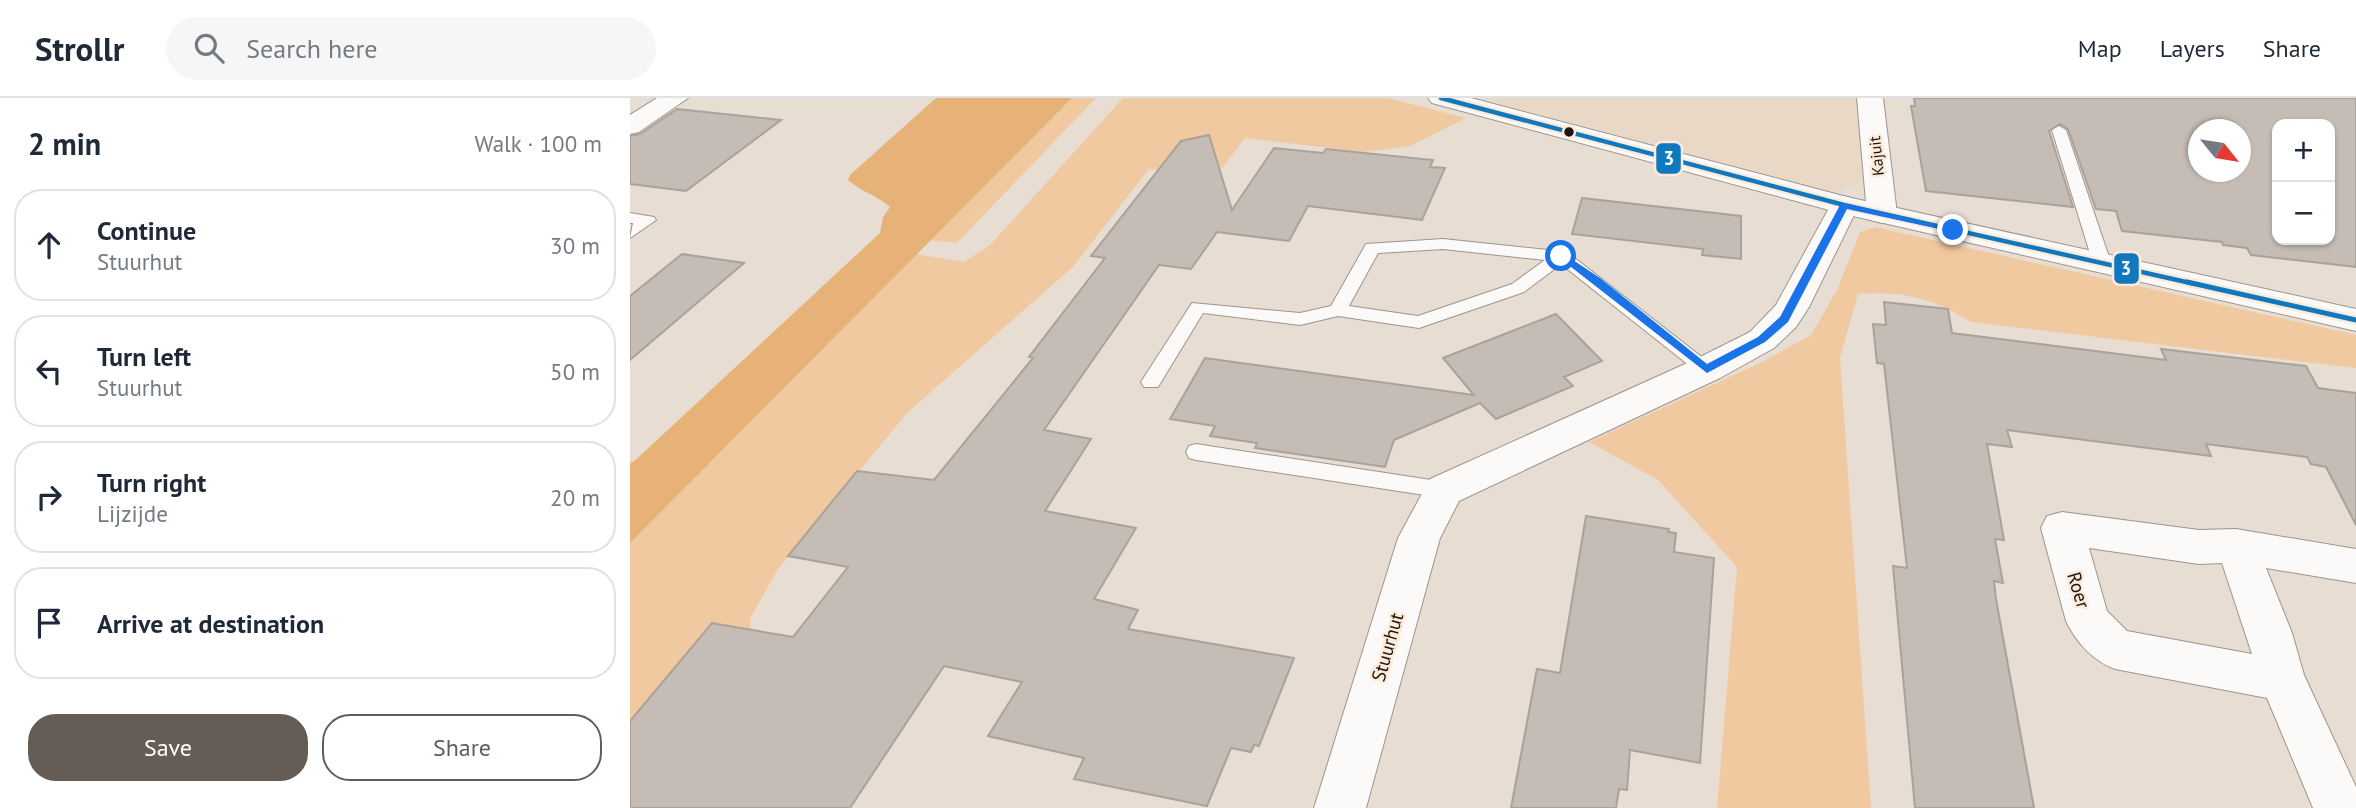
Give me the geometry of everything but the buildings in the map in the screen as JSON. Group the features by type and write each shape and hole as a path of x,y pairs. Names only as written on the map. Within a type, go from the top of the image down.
{"street":[{"path":"630,126 674,98"},
{"path":"1441,98 1844,205 2356,320"},
{"name":"Kajuit","path":"1870,98 1882,214"},
{"path":"1444,490 1707,369 1762,340 1784,319 1844,205"},
{"name":"Stuurhut","path":"1340,808 1419,538 1444,490"},
{"name":"Roer","path":"2282,680 2115,649 2088,621 2062,528 2199,547 2236,546 2356,566"},
{"path":"2236,546 2270,633 2282,680 2301,715 2339,808"}],"lane":[{"path":"2059,130 2102,263"},
{"path":"630,218 648,220 630,233"},
{"path":"1338,310 1372,248 1443,244 1561,256 1597,281 1707,369"},
{"path":"1151,382 1198,307 1300,319 1338,310 1419,322 1518,288 1561,256"},
{"path":"1196,453 1444,490"}],"shaded area":[{"path":"936,98 1072,98 630,543 630,465 880,233 883,217 890,207 848,180 850,175"},
{"path":"1072,98 1096,98 957,243 930,240"},
{"path":"1123,98 1387,98 1466,118 1410,146 1365,152 1245,138 1222,168 1180,164 1174,171 1149,169 1073,267 908,412 778,569 750,619 751,636 630,785 630,461 698,469 916,254 964,262 991,244"},
{"path":"1480,98 1864,98 1873,177 1835,194"},
{"path":"1875,227 2356,335 2356,368 1971,322 1943,307 1917,298 1890,294 1858,294 1840,358 1871,808 1717,808 1737,567 1658,480 1589,442 1764,361 1811,335 1837,290 1860,232"}],"transit line":[{"name":"3","path":"1441,98 1844,205 2356,320"}],"route":[{"path":"1561,256 1597,281 1707,369 1762,340 1784,319 1844,205 1953,230"}]}
